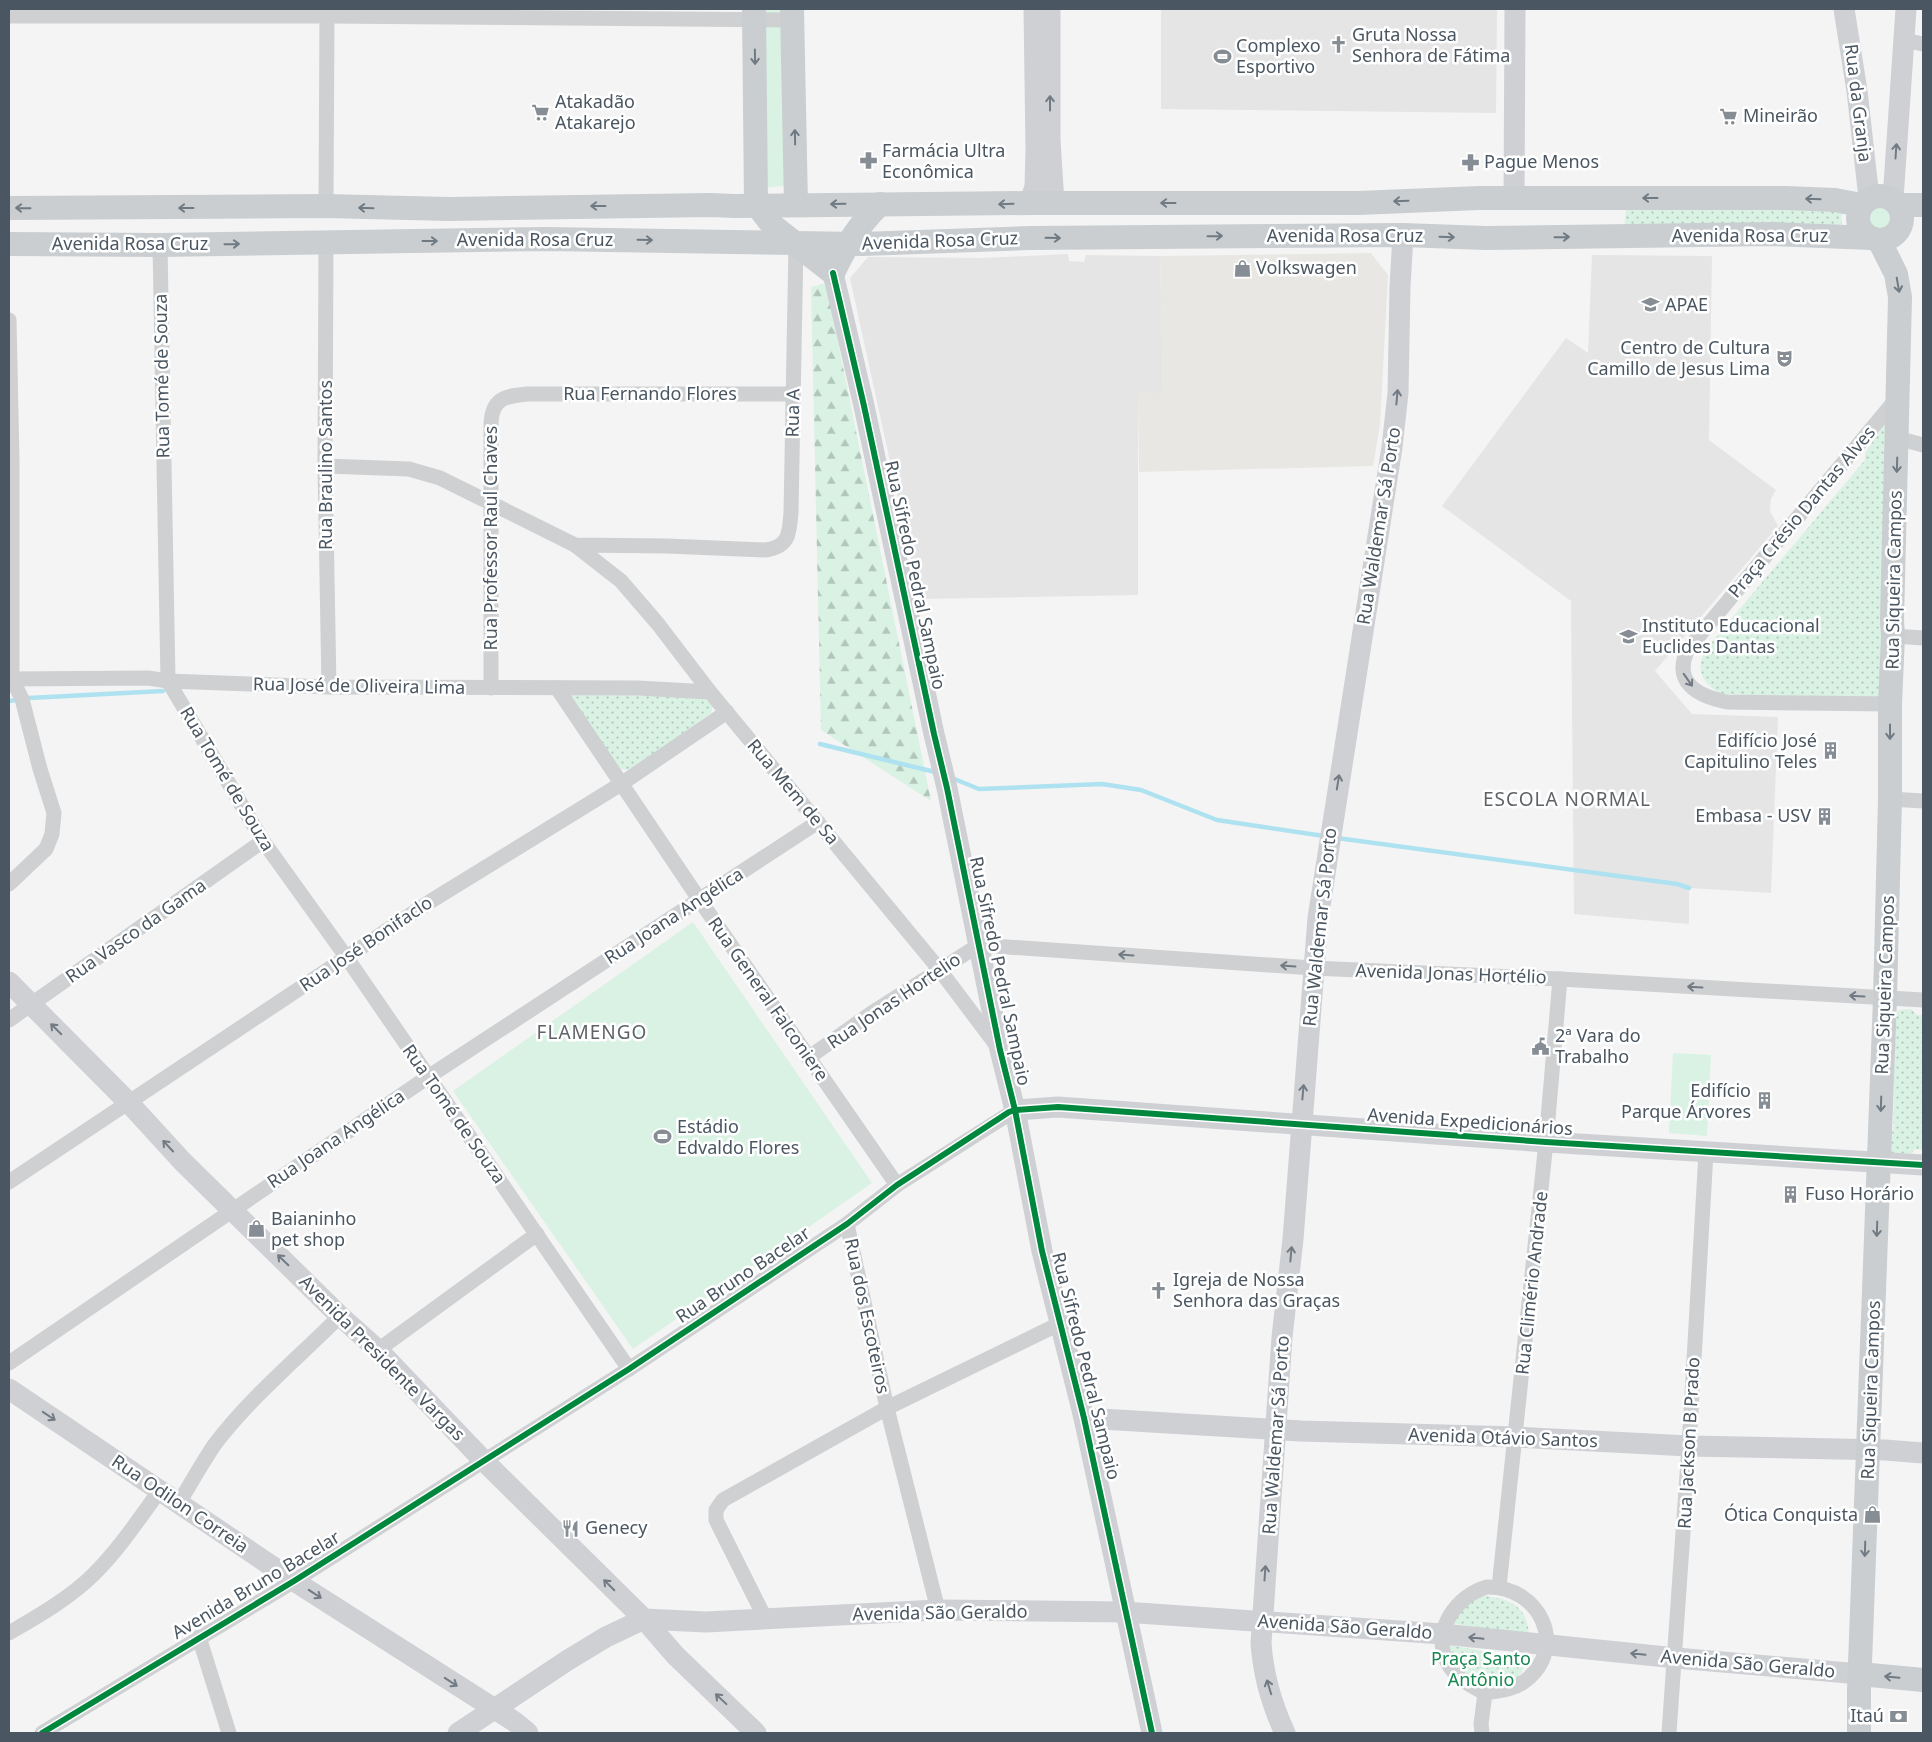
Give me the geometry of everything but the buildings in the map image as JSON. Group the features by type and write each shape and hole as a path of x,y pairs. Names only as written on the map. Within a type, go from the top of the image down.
{"main road":[{"path":"755,14 756,204 772,226 833,273 846,244 863,221 880,204"},
{"path":"745,243 772,226 792,198 792,14"},
{"name":"Avenida Rosa Cruz","path":"9,208 326,206 391,208 756,204 792,198 880,204 1054,204 1358,203 1514,198 1786,198 1865,201 1881,196 1895,202 1923,205"},
{"path":"1606,199 1618,208 1620,219 1619,228 1609,237"},
{"path":"1865,201 1858,212 1858,223 1863,233 1875,239 1892,236 1900,227 1902,217 1895,202"},
{"path":"1123,203 1114,215 1112,223 1115,230 1125,238"},
{"path":"386,241 397,227 397,220 391,208"},
{"path":"79,209 70,225 71,232 82,244"},
{"name":"Avenida Rosa Cruz","path":"9,244 160,245 547,239 846,244 1031,238 1403,235 1486,238 1774,234 1875,239"},
{"name":"Rua Siqueira Campos","path":"1859,1733 1885,998 1900,297 1896,274 1875,239"},
{"name":"Avenida São Geraldo","path":"1860,1674 1923,1680"}],"street":[{"path":"1030,203 1035,186 1036,150 1034,9"},
{"path":"1050,9 1050,140 1054,204"},
{"path":"1514,198 1515,9"},
{"name":"Rua da Granja","path":"1844,9 1857,91 1865,201"},
{"path":"1895,202 1914,42 1906,9"},
{"path":"326,206 327,12"},
{"path":"9,16 327,12 792,14"},
{"name":"Rua Waldemar Sá Porto","path":"1286,1733 1262,1662 1261,1622 1282,1337 1290,1269 1312,968 1330,837 1392,448 1398,392 1403,235"},
{"name":"Rua Braulino Santos","path":"326,242 325,466 329,687"},
{"name":"Rua A","path":"576,545 749,548 766,550 776,549 785,541 789,532 791,512 796,244"},
{"name":"Rua Tomé de Souza","path":"160,245 168,681 263,841 347,958 629,1369"},
{"name":"Rua Sifredo Pedral Sampaio","path":"833,273 947,788 1000,1050 1015,1110 1042,1251 1084,1418 1124,1612 1152,1733"},
{"path":"9,320 12,461 10,679 23,705 54,812 52,834 46,848 9,884"},
{"name":"Rua Fernando Flores","path":"508,396 528,394 793,394"},
{"name":"Rua Professor Raul Chaves","path":"491,688 491,417 495,405 508,396"},
{"name":"Praça Crésio Dantas Alves","path":"1890,704 1726,702 1716,700 1705,696 1688,682 1682,671 1682,661 1688,649 1898,396"},
{"path":"1897,438 1923,444"},
{"path":"325,466 409,469 422,472 440,478 576,545"},
{"name":"Rua Mem de Sa","path":"576,545 621,581 658,624 710,692 939,969 1000,1050"},
{"path":"1893,636 1923,638"},
{"name":"Rua José de Oliveira Lima","path":"10,679 148,678 168,681 329,687 638,688 710,692"},
{"name":"Rua General Falconiere","path":"556,688 808,1058 897,1185"},
{"name":"Rua José Bonifaclo","path":"9,1182 431,901 621,784 727,712"},
{"path":"1890,799 1923,801"},
{"name":"Rua Joana Angélica","path":"9,1363 428,1077 818,822"},
{"name":"Rua Vasco da Gama","path":"9,1020 263,841"},
{"name":"Avenida Jonas Hortélio","path":"979,945 1312,968 1560,979 1923,1000"},
{"name":"Rua Jonas Hortelio","path":"808,1058 939,969 979,945"},
{"name":"Rua Climério Andrade","path":"1499,1587 1546,1142 1560,979"},
{"name":"Avenida Presidente Vargas","path":"9,982 128,1102 183,1162 340,1316 378,1350 484,1461 644,1619 675,1655 756,1733"},
{"name":"Avenida Expedicionários","path":"1015,1110 1058,1107 1205,1116 1301,1126 1706,1153 1923,1165"},
{"name":"Rua Bruno Bacelar","path":"484,1461 629,1369 847,1224 897,1185 1015,1110"},
{"name":"Rua Jackson B Prado","path":"1670,1733 1706,1153"},
{"name":"Rua dos Escoteiros","path":"847,1224 887,1408 938,1610"},
{"path":"378,1350 537,1234"},
{"path":"179,1503 215,1445 241,1414 275,1378 340,1316"},
{"path":"765,1618 718,1524 715,1513 723,1500 887,1408 1061,1323"},
{"name":"Rua Odilon Correia","path":"9,1389 294,1581 515,1722 528,1733"},
{"name":"Avenida Otávio Santos","path":"1084,1418 1276,1430 1516,1437 1689,1446 1923,1453"},
{"name":"Avenida Bruno Bacelar","path":"50,1731 200,1637 294,1581 484,1461"},
{"path":"9,1632 52,1606 93,1575 108,1559 160,1490"},
{"path":"1487,1587 1499,1587 1518,1593 1532,1604 1542,1618 1547,1645 1537,1669 1524,1682 1507,1690 1485,1693 1459,1678 1447,1662 1442,1648 1443,1634 1448,1618 1457,1606 1474,1591 1487,1587"},
{"name":"Avenida São Geraldo","path":"458,1733 568,1660 606,1637 644,1619 706,1622 938,1610 1124,1612 1443,1634 1676,1658 1860,1674"},
{"path":"200,1637 229,1733"},
{"path":"1482,1733 1481,1724 1485,1693"}],"shaded area":[{"path":"1161,9 1497,9 1496,113 1161,109"},
{"path":"1371,253 1388,275 1380,425 1373,466 1139,472 1138,392 1163,392 1160,256"},
{"path":"1068,254 1069,261 1084,262 1086,255 1160,256 1163,393 1138,392 1138,595 920,599 850,278 868,257 982,258"},
{"name":"Instituto Educacional Euclides Dantas","path":"1592,255 1712,256 1709,440 1776,490 1771,499 1770,511 1778,526 1655,671 1692,714 1778,717 1771,893 1689,888 1689,924 1574,914 1571,601 1442,506 1566,338 1588,353"}],"green space":[{"path":"755,9 789,9 790,185 763,188"},
{"path":"1883,202 1894,206 1898,217 1894,228 1883,232 1872,228 1868,217 1872,206"},
{"path":"1626,209 1844,210 1841,218 1844,235 1624,229"},
{"path":"826,283 931,801 821,730 811,287"},
{"path":"1890,416 1883,699 1720,694 1704,680 1702,674 1701,663 1706,649 1865,460 1865,453"},
{"path":"570,695 701,696 713,705 711,713 641,764 627,770 616,768"},
{"name":"Estádio Edvaldo Flores","path":"693,922 872,1183 633,1349 453,1091"},
{"path":"1911,1009 1917,1015 1923,1015 1923,1150 1915,1149 1909,1154 1903,1155 1888,1152 1889,1134 1893,1131 1895,1034 1893,1017 1899,1010"},
{"path":"1673,1053 1711,1055 1707,1136 1669,1133"},
{"name":"Praça Santo Antônio","path":"1477,1595 1505,1600 1513,1604 1524,1615 1529,1635 1443,1622"},
{"name":"Praça Santo Antônio","path":"1437,1643 1529,1659 1518,1678 1498,1689 1468,1686"}],"waterway":[{"path":"9,701 29,698 163,691"},
{"path":"820,744 935,772"},
{"path":"952,778 979,789 1102,784 1141,790 1217,820 1324,836"},
{"path":"1337,838 1677,884 1689,888"}],"cycle path":[{"path":"833,273 864,406 947,788 1000,1050 1015,1110 1042,1251 1084,1418 1152,1733"},
{"path":"42,1733 294,1581 629,1369 847,1224 897,1185 1009,1112 1015,1110 1058,1107 1546,1142 1923,1165"}],"place":[{"name":"Gruta Nossa Senhora de Fátima","path":"1338,45"},
{"name":"Complexo Esportivo","path":"1222,56"},
{"name":"Atakadão Atakarejo","path":"541,112"},
{"name":"Mineirão","path":"1729,116"},
{"name":"Farmácia Ultra Econômica","path":"868,161"},
{"name":"Pague Menos","path":"1470,162"},
{"name":"Volkswagen","path":"1242,268"},
{"name":"APAE","path":"1651,305"},
{"name":"Centro de Cultura Camillo de Jesus Lima","path":"1784,358"},
{"name":"Instituto Educacional Euclides Dantas","path":"1628,636"},
{"name":"Edifício José Capitulino Teles","path":"1831,751"},
{"name":"Embasa - USV","path":"1825,816"},
{"name":"2ª Vara do Trabalho","path":"1541,1046"},
{"name":"Edifício Parque Árvores","path":"1765,1101"},
{"name":"Estádio Edvaldo Flores","path":"663,1137"},
{"name":"Fuso Horário","path":"1791,1194"},
{"name":"Baianinho pet shop","path":"257,1229"},
{"name":"Igreja de Nossa Senhora das Graças","path":"1159,1290"},
{"name":"Ótica Conquista","path":"1872,1515"},
{"name":"Genecy","path":"571,1528"},
{"name":"Itaú","path":"1898,1716"}],"district":[{"name":"ESCOLA NORMAL","path":"1567,799"},
{"name":"FLAMENGO","path":"592,1032"}]}
